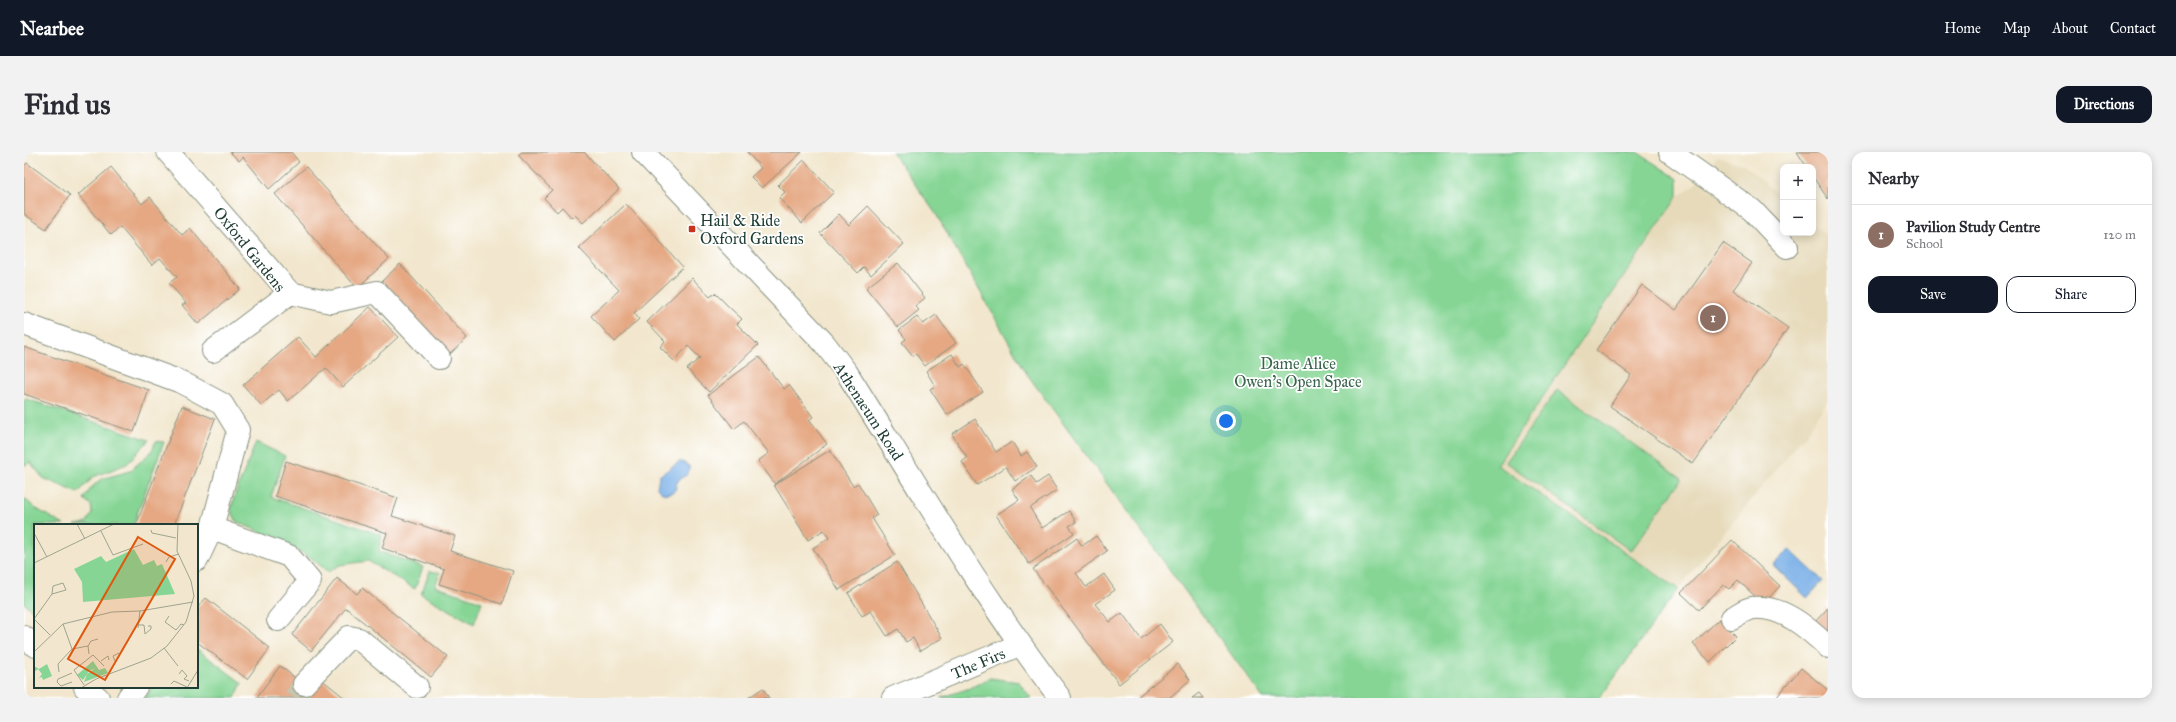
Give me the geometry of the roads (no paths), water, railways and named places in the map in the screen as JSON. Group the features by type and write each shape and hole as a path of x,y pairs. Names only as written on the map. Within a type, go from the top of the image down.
{"street":[{"name":"Oxford Gardens","path":"168,152 290,293 213,351"},
{"name":"Athenaeum Road","path":"643,152 824,343 847,373 977,583 1019,645 1060,698"},
{"path":"1670,152 1752,210 1787,247"},
{"path":"290,293 331,302 377,292 439,358"},
{"path":"24,324 181,382 222,404 238,430 212,528 198,558"},
{"path":"212,528 289,556 310,581 278,620"},
{"path":"1732,618 1750,608 1773,608 1808,628 1828,647"},
{"path":"24,637 34,645"},
{"path":"304,684 349,637 359,639 416,687"},
{"name":"The Firs","path":"893,698 1019,645"},
{"path":"73,698 81,688"},
{"path":"86,688 98,698"},
{"path":"128,698 135,688"}],"water":[{"path":"679,462 683,462 689,466 687,475 678,480 673,492 666,494 662,493 657,488 659,476"},
{"path":"1789,549 1823,581 1807,598 1773,565"}],"tunnel":[{"path":"295,698 304,684"}],"place":[{"name":"Hail & Ride Oxford Gardens","path":"692,229"},
{"name":"Pavilion Study Centre","path":"1713,318"}],"park label":[{"name":"Dame Alice Owen's Open Space","path":"1298,372"}]}
